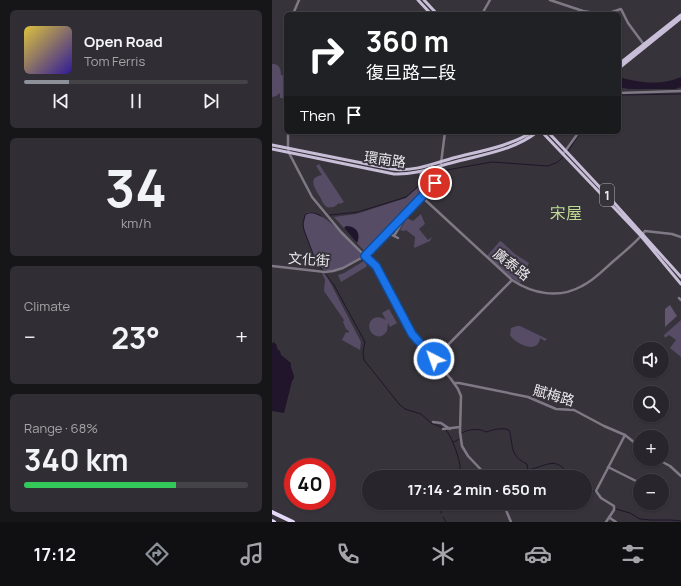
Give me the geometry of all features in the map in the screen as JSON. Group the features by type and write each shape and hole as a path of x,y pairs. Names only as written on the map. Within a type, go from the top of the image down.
{"highway":[{"path":"272,512 293,522"}],"main road":[{"path":"418,0 429,12"},
{"path":"424,0 435,12"},
{"path":"621,66 681,15"},
{"path":"670,25 681,18"},
{"path":"621,63 644,46"},
{"name":"環南路","path":"272,149 359,165 410,170 501,146 519,140 529,134"},
{"name":"環南路","path":"272,145 399,174 420,172 502,149 520,143 534,134"},
{"name":"1","path":"544,134 665,258 681,277"},
{"name":"1","path":"550,134 642,235 681,284"}],"street":[{"path":"294,12 300,0"},
{"path":"483,12 490,0"},
{"path":"550,0 589,12"},
{"path":"612,12 621,9 628,23 644,46"},
{"path":"621,93 681,92"},
{"path":"288,134 289,153 312,198 341,232 376,266 412,334 454,383 461,396 461,440 465,451 482,470"},
{"path":"394,236 407,213 435,183 441,161 445,134"},
{"path":"563,154 578,134"},
{"path":"420,172 423,181 421,193 422,197"},
{"name":"廣泰路","path":"422,197 512,280 523,287 539,292 558,294 582,286 594,278 642,235"},
{"name":"文化街","path":"272,266 324,271 333,271 343,268 365,256 407,213"},
{"path":"642,235 645,231 649,231 672,234 681,237"},
{"path":"388,232 398,238"},
{"path":"434,359 512,280"},
{"name":"賦梅路","path":"454,383 528,397 556,409 574,410 625,435 633,441"},
{"path":"433,422 441,423 450,429"},
{"path":"444,429 460,427"},
{"path":"606,522 614,510 614,506 601,498 596,491 625,435"},
{"path":"669,465 681,476"},
{"path":"608,467 633,480"},
{"path":"506,510 511,522"},
{"path":"610,518 616,522"}],"shaded area":[{"path":"272,64 276,64 280,69 281,75 284,76 284,98 280,98 280,93 272,97"},
{"path":"681,77 681,87 675,89 629,89 621,87 621,78 634,81 658,83"},
{"path":"319,164 344,202 339,203 334,207 327,207 324,205 314,187 313,181 315,178 322,175 316,166"},
{"path":"427,179 431,184 365,252 334,217 356,214 406,198"},
{"path":"308,212 315,213 330,222 363,256 340,269 324,270 316,262 304,230 303,224 305,215"},
{"path":"421,214 425,224 419,229 428,240 432,237 430,241 414,248 415,237 406,230 400,230 407,218 413,221"},
{"path":"346,226 353,227 357,231 359,237 357,243 344,228"},
{"path":"500,241 515,254 529,263 520,283 506,274 487,256"},
{"path":"364,261 367,266 366,267 341,282 338,275"},
{"path":"322,273 325,273 361,342 360,350 342,340 346,332 348,333 349,331 346,329 343,322 344,320 324,291 325,280"},
{"path":"670,305 677,316 665,327 665,309"},
{"path":"389,309 397,323 390,327 388,323 387,331 383,335 375,336 370,330 370,321 378,317 386,320 382,313"},
{"path":"681,320 681,357 670,348 676,340 669,335 665,338 664,335"},
{"path":"517,326 547,339 545,341 540,338 535,346 531,347 521,344 510,335 511,328"},
{"path":"273,342 276,344 281,355 291,363 294,376 284,413 272,411"}],"waterway":[{"path":"621,95 681,94"},
{"path":"568,151 580,134"},
{"path":"441,171 492,162 548,166 558,162 563,157"},
{"path":"424,181 433,173 437,172"},
{"path":"330,215 358,212 406,197 421,184"},
{"path":"321,216 313,213 305,215 303,224 304,230 316,262 334,285 365,342 363,352 364,360 399,404 405,409 421,414 431,423 443,428"},
{"path":"462,433 474,430 486,432 500,429 509,430 514,453 521,461 527,464 528,470"},
{"path":"446,430 453,442 459,460 460,470"},
{"path":"453,442 459,439"},
{"path":"528,470 552,463 561,466 565,470"},
{"path":"616,509 630,513 640,519 681,521"},
{"path":"443,517 446,522"}],"district":[{"name":"宋屋","path":"566,213"}],"route":[{"path":"434,359 412,334 376,266 365,256 435,183"}]}
